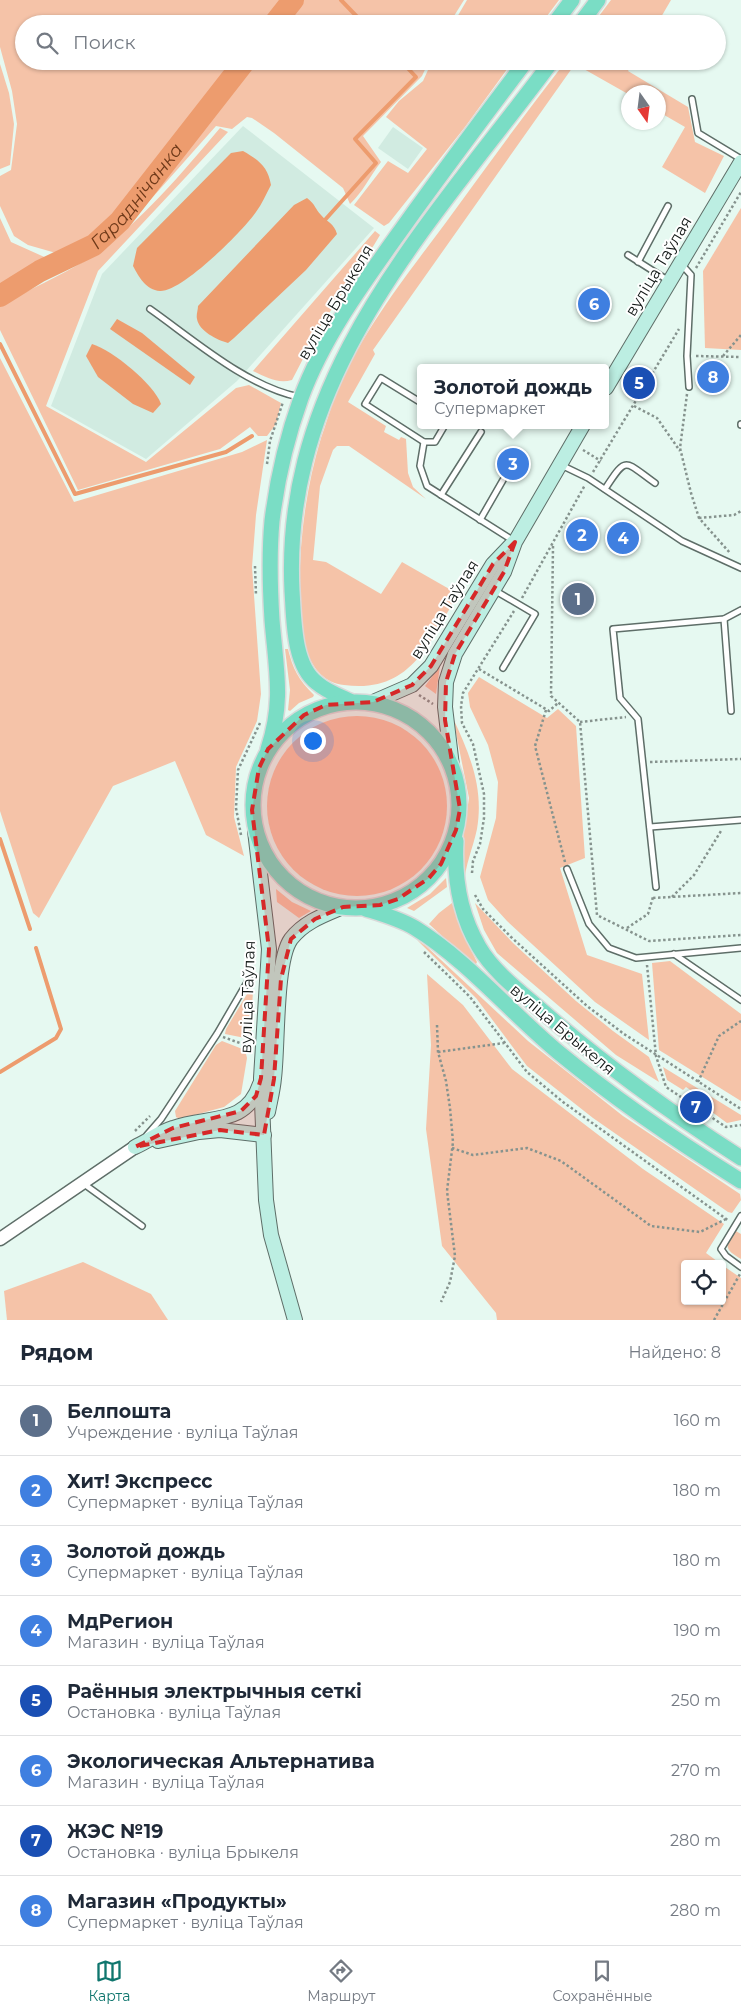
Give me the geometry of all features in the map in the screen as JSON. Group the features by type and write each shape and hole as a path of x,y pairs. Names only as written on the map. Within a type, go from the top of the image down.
{"main road":[{"path":"561,15 572,0"},
{"path":"587,15 598,0"},
{"name":"вуліца Брыкеля","path":"268,749 277,717 279,686 272,621 270,563 272,522 288,439 302,397 335,331 365,281 519,70"},
{"name":"вуліца Брыкеля","path":"350,701 317,683 306,672 299,655 294,619 291,565 294,522 299,486 313,432 321,407 336,373 381,291 453,191 545,70"},
{"name":"вуліца Таўлая","path":"609,383 741,161"},
{"name":"вуліца Таўлая","path":"452,766 445,706 446,682 455,654 504,572 514,542 581,429"},
{"name":"вуліца Таўлая","path":"373,702 412,685 431,666 493,564 514,542"},
{"path":"350,701 373,702 394,708 413,718 429,731 438,742 452,766 458,787 460,809 450,848 441,864 429,878 414,890 398,899 362,908 343,907 323,903 304,894 273,868 263,850 256,831 252,810 253,789 259,768 268,749 284,730 304,715 326,705 350,701"},
{"name":"вуліца Брыкеля","path":"456,830 455,865 458,893 469,927 479,948 492,964 570,1036 613,1070 698,1131 741,1158"},
{"name":"вуліца Таўлая","path":"256,831 269,949 261,1078 266,1200 272,1235 295,1320"},
{"name":"вуліца Таўлая","path":"264,1135 274,1079 281,979 285,952 291,939 301,929 315,919 343,907"},
{"name":"вуліца Брыкеля","path":"362,908 393,917 414,927 438,944 558,1052 655,1124 741,1181"},
{"path":"135,1147 174,1128 229,1116 241,1111 250,1105 256,1096 261,1078"},
{"path":"135,1147 199,1132 220,1130 264,1135"}],"street":[{"path":"0,1239 135,1147"}],"lane":[{"path":"692,99 698,133 741,161"},
{"path":"638,262 668,206"},
{"path":"628,255 670,281"},
{"path":"680,263 691,275 687,356 688,387"},
{"path":"150,310 243,375 286,394 302,397"},
{"path":"417,400 381,378 364,404 424,442 435,442 443,429"},
{"path":"441,495 481,432"},
{"path":"424,442 420,466 427,486 514,542"},
{"path":"560,464 588,478 682,541 741,568"},
{"path":"605,489 619,467 624,464 630,465 655,483"},
{"path":"480,520 503,480"},
{"path":"493,590 535,614 503,668"},
{"path":"656,888 638,719 620,698 613,629 724,619 741,610"},
{"path":"724,619 731,711"},
{"path":"650,827 741,820"},
{"path":"567,868 590,924 609,948 636,958 741,948"},
{"path":"674,954 741,1000"},
{"path":"135,1147 161,1119 217,1034 249,979"},
{"path":"82,1182 142,1226"},
{"path":"741,1216 721,1249 726,1256 741,1267"}],"path":[{"path":"691,275 741,192"},
{"path":"471,876 484,818 484,794 473,744 462,723 461,706 463,693 553,544 588,478 634,406 689,312"},
{"path":"723,356 741,335"},
{"path":"687,356 741,358"},
{"path":"688,387 682,422 681,452 699,518 734,556"},
{"path":"266,468 270,441 286,394"},
{"path":"634,406 657,418 681,452"},
{"path":"699,518 734,515 741,511"},
{"path":"553,544 551,696 580,722 597,915 627,928 649,941 741,935"},
{"path":"256,560 256,597"},
{"path":"479,669 546,710 549,711 559,703"},
{"path":"412,685 420,696 430,703 445,706 461,706"},
{"path":"546,710 536,746 567,868"},
{"path":"580,722 636,716"},
{"path":"243,842 236,808 238,770 261,720"},
{"path":"643,762 741,759"},
{"path":"672,897 694,875 728,821"},
{"path":"627,928 648,914 656,888"},
{"path":"472,889 483,909 587,1006 656,1056 741,1109"},
{"path":"653,898 741,893"},
{"path":"421,950 470,997 527,1072 563,1102 735,1225"},
{"path":"646,957 656,1056 666,1087 726,1127 741,1125"},
{"path":"698,1082 719,1036 741,1021"},
{"path":"437,1025 438,1052 446,1081 450,1108 452,1148 447,1191 456,1256 450,1282 440,1302"},
{"path":"217,1034 255,1048"},
{"path":"438,1052 504,1042"},
{"path":"452,1148 473,1155 527,1148 561,1161 652,1226 700,1232 726,1218"},
{"path":"714,1320 741,1273"}],"highlighted area":[{"path":"515,542 504,572 455,654 446,682 445,720 460,809 456,830 441,864 429,878 398,899 380,905 343,907 315,919 291,939 281,979 274,1079 264,1135 220,1130 135,1147 173,1128 241,1111 256,1096 261,1078 269,949 252,810 259,768 268,749 304,715 326,705 373,702 412,685 431,666 493,564"}],"shaded area":[{"path":"0,0 464,0 455,15 15,15 15,70 425,70 422,76 363,136 381,162 350,204 343,188 274,133 252,118 247,117 232,129 216,126 136,216 113,233 56,253 28,245 14,236 0,206 0,176 11,170 17,124 12,91 0,47"},
{"path":"467,0 559,0 548,15 458,15"},
{"path":"611,0 671,0 662,15 600,15"},
{"path":"0,64 9,93 14,124 10,165 0,169"},
{"path":"428,70 506,70 465,127 389,223 384,226 354,205 388,161 408,173 427,149 386,117 399,101 423,81"},
{"path":"559,70 571,70 373,350 375,354 348,402 386,426 384,432 399,440 401,437 406,439 408,473 413,487 426,499 349,446 337,446 333,450 320,486 313,560 326,562 381,594 402,562 458,594 427,647 402,673 386,681 367,686 337,684 321,674 313,664 307,652 301,622 300,562 307,499 315,458 335,396 358,349 400,284"},
{"path":"586,70 629,70 651,85 621,85 621,90"},
{"path":"666,94 688,107 695,142 724,156 705,193 662,167 685,127 666,116"},
{"path":"243,126 374,228 237,381 146,459 51,406 102,274"},
{"path":"393,127 423,148 408,169 378,148"},
{"path":"220,128 228,132 98,271 46,406 146,462 236,388 249,385 281,403 276,424 267,436 258,436 250,427 220,449 78,490 0,330 0,305 88,259 106,246 158,198"},
{"path":"243,151 262,165 270,179 271,185 258,209 226,246 182,282 170,289 160,291 147,286 133,266 137,248 231,153"},
{"path":"307,198 332,225 337,234 306,270 228,343 209,334 198,323 198,306 294,205"},
{"path":"741,208 741,350 705,348 703,271"},
{"path":"0,218 11,242 51,260 0,288"},
{"path":"375,231 380,235 318,330 292,380 281,381 267,378 253,371"},
{"path":"117,319 142,333 195,377 190,385 110,329"},
{"path":"92,344 121,360 150,387 161,404 153,413 133,404 98,377 86,356"},
{"path":"0,358 74,502 242,452 267,440 256,515 252,567 261,694 257,721 236,767 234,817 244,856 206,835 175,761 113,786 39,918 33,913 0,811"},
{"path":"285,649 288,649 300,679 314,695 299,703 290,711 288,710 290,690"},
{"path":"440,666 436,694 425,686"},
{"path":"479,677 547,718 558,709 576,726 585,858 560,868 587,955 642,974 649,1040 595,1002 507,921 488,900 480,877 496,818 498,782 488,745 470,707 468,693"},
{"path":"348,716 366,716 392,722 421,742 441,771 446,788 446,824 441,841 421,870 392,890 375,895 348,896 331,893 314,886 287,863 277,849 270,832 267,815 267,797 270,780 277,763 300,736 314,726 331,719"},
{"path":"453,718 470,759 479,800 477,829 467,864 464,885 459,865 469,798"},
{"path":"446,878 447,887 414,911 407,908 430,894"},
{"path":"276,889 292,902 311,911 299,918 277,902"},
{"path":"452,903 464,936 477,962 475,966 429,924"},
{"path":"475,903 513,943 576,1001 649,1057 659,1082 616,1055 497,953 484,930"},
{"path":"417,940 426,946 528,1041 623,1116 740,1194 741,1200 732,1213 593,1118 527,1066 476,998"},
{"path":"670,961 741,1014 741,1101 659,1050 652,963"},
{"path":"427,974 463,1005 512,1069 643,1169 724,1224 706,1253 716,1260 681,1260 681,1305 726,1305 726,1268 741,1278 741,1320 497,1320 496,1313 442,1246 426,1129 431,1045"},
{"path":"250,989 253,991 250,1039 225,1034 226,1029"},
{"path":"222,1041 245,1050 247,1058 241,1094 224,1107 180,1119 176,1117 175,1111 216,1045"},
{"path":"663,1067 741,1115 741,1120 727,1123 708,1109 711,1104 686,1087 683,1090 667,1080"},
{"path":"734,1230 741,1234 741,1259 731,1253 728,1247"},
{"path":"83,1262 151,1294 168,1320 7,1320 4,1291"}],"waterway":[{"name":"Гараднічанка","path":"281,15 293,0"},
{"path":"341,0 355,15"},
{"name":"Гараднічанка","path":"0,296 40,271 94,245 120,221 238,70"},
{"path":"324,221 376,163 355,139 416,77 409,70"},
{"path":"0,344 75,494 226,452 252,436"},
{"path":"0,839 30,929"},
{"path":"0,1072 56,1038 61,1029 36,948"}],"place":[{"name":"Экологическая Альтернатива","path":"594,304"},
{"name":"Магазин «Продукты»","path":"713,377"},
{"name":"Раённыя электрычныя сеткі","path":"639,383"},
{"name":"Золотой дождь","path":"513,464"},
{"name":"Хит! Экспресс","path":"582,535"},
{"name":"МдРегион","path":"623,538"},
{"name":"Белпошта","path":"578,599"},
{"name":"ЖЭС №19","path":"696,1107"}]}
